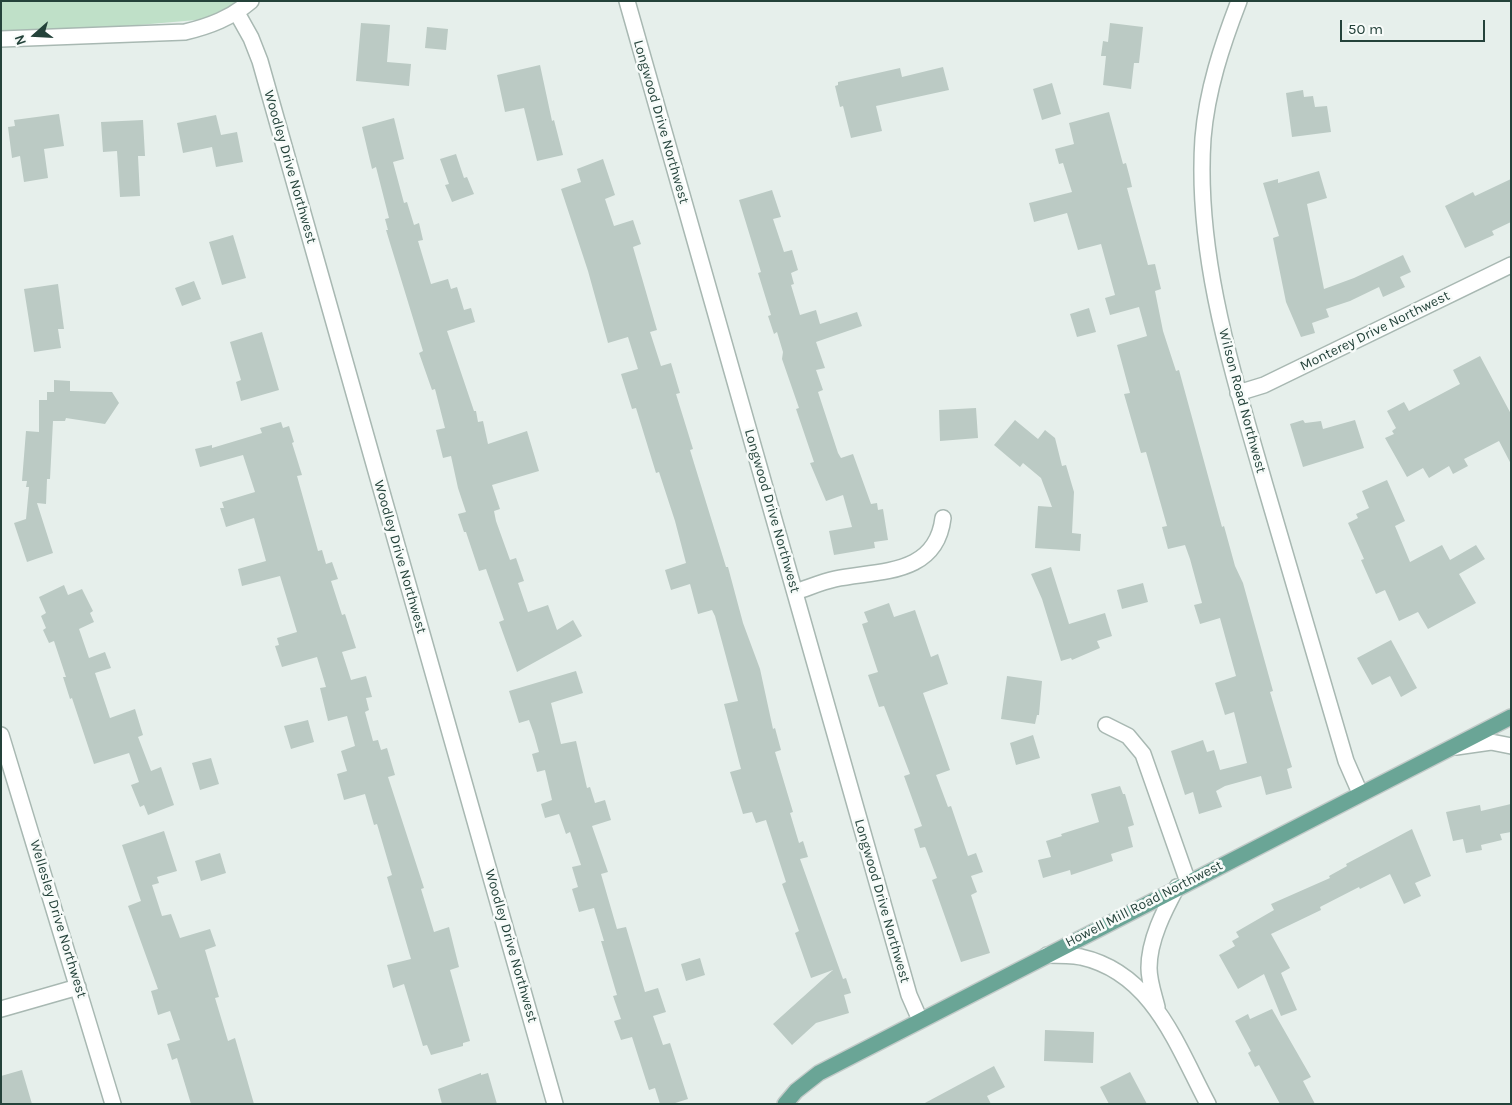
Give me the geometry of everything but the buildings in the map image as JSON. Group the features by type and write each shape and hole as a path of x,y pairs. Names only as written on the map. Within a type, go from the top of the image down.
{"main road":[{"name":"Howell Mill Road Northwest","path":"785,1104 796,1091 819,1073 1182,884 1511,717"}],"street":[{"path":"1,39 185,32 211,26 237,13 251,1"},
{"name":"Longwood Drive Northwest","path":"627,1 909,995 920,1020"},
{"name":"Wilson Road Northwest","path":"1239,1 1222,45 1211,87 1203,137 1202,187 1208,247 1217,302 1238,393 1346,761 1360,793"},
{"name":"Woodley Drive Northwest","path":"237,13 251,38 260,61 555,1104"},
{"name":"Monterey Drive Northwest","path":"1238,393 1264,385 1511,265"},
{"path":"795,592 834,579 880,573 923,558 937,543 943,518"},
{"path":"1106,725 1128,736 1143,754 1182,884 1163,912 1154,939 1149,968 1157,1007 1208,1104"},
{"name":"Wellesley Drive Northwest","path":"1,735 113,1104"},
{"path":"1450,748 1491,742 1511,746"},
{"path":"1046,955 1081,957 1106,967 1130,979 1157,1007"},
{"path":"1,1009 78,987"}],"green space":[{"path":"1,1 254,1 242,16 1,37"}]}
